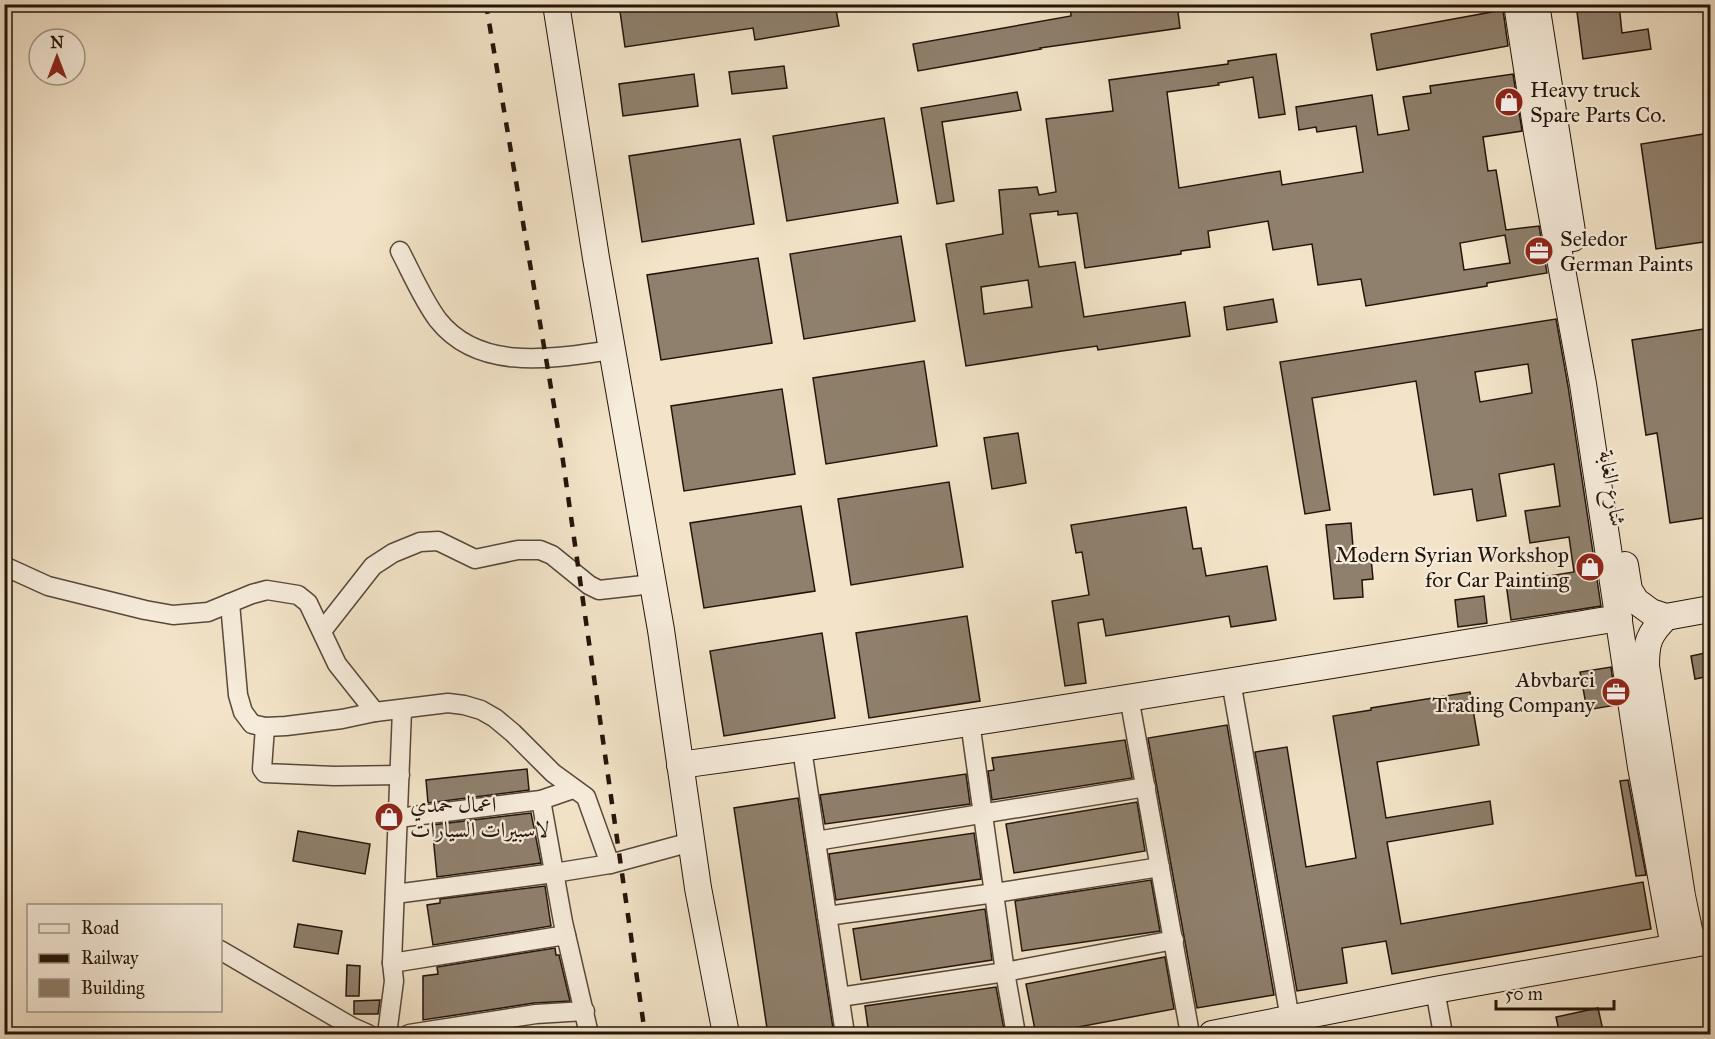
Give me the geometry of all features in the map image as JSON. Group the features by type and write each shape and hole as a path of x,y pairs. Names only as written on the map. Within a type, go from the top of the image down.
{"street":[{"path":"556,4 652,584 691,842 726,1035"},
{"name":"شارع الغابة","path":"1517,4 1537,133 1582,384 1619,618 1692,944"},
{"name":"شارع الغابة","path":"1536,4 1626,576 1629,590 1636,601 1651,612 1666,617 1650,635 1646,653 1651,765 1664,895 1692,944"},
{"path":"400,251 438,320 472,347 487,353 512,358 572,356 612,350"},
{"path":"322,631 373,566 393,553 420,542 438,541 476,559 518,550 540,550 552,555 589,585 599,590 652,584"},
{"path":"4,566 48,586 145,610 190,615 208,612 267,590 298,595 308,603 337,664 375,712"},
{"path":"230,603 238,695 243,712 252,724 265,727 342,719 375,712 448,703 481,710 513,733 553,772 588,800 610,864"},
{"path":"1666,617 1710,609"},
{"path":"680,765 970,722 1619,618"},
{"path":"1231,681 1290,1019"},
{"path":"1129,697 1190,1035"},
{"path":"387,1035 393,981 402,710"},
{"path":"970,722 1016,1035"},
{"path":"265,727 262,769 265,773 334,776 400,775"},
{"path":"802,748 845,1035"},
{"path":"816,841 1146,787"},
{"path":"398,818 541,800 573,789"},
{"path":"541,800 566,935 589,1035"},
{"path":"395,894 610,864 691,842"},
{"path":"827,916 1160,867"},
{"path":"1631,955 1651,933 1664,895"},
{"path":"392,963 566,935"},
{"path":"840,997 1005,972 1174,940"},
{"path":"1212,1035 1435,990 1692,944"},
{"path":"222,951 368,1035"},
{"path":"1435,990 1443,1035"},
{"path":"410,1035 536,1014 585,1011"}],"building":[{"path":"619,4 835,4 839,26 755,40 753,28 625,47"},
{"path":"1070,4 1177,4 1180,28 1040,48 918,71 913,44 1071,16"},
{"path":"1576,4 1619,4 1622,33 1648,29 1651,49 1583,59"},
{"path":"1503,10 1508,46 1377,70 1371,34"},
{"path":"1276,54 1285,114 1259,118 1253,77 1218,83 1219,85 1167,92 1179,188 1280,171 1282,185 1363,172 1356,126 1317,132 1316,127 1299,130 1296,107 1372,95 1378,135 1409,130 1403,97 1431,93 1430,86 1513,74 1522,131 1483,137 1488,171 1496,170 1506,230 1539,226 1547,273 1487,283 1487,286 1366,306 1361,279 1318,285 1312,244 1273,250 1268,221 1208,231 1210,247 1181,251 1181,254 1085,268 1077,213 1058,215 1058,211 1030,214 1039,267 1075,262 1084,317 1185,302 1190,336 1098,350 1097,346 966,366 946,244 1003,234 999,190 1037,187 1039,195 1056,192 1046,119 1113,111 1109,80 1228,64 1228,61","holes":["1505,235 1510,263 1464,270 1460,243","1028,280 1032,307 984,314 981,287"]},
{"path":"784,66 787,88 732,94 729,72"},
{"path":"694,74 698,106 623,116 619,84"},
{"path":"1017,92 1021,110 942,122 954,201 937,204 921,108"},
{"path":"884,118 898,203 787,221 773,136"},
{"path":"1710,133 1710,241 1656,249 1641,144"},
{"path":"740,139 754,224 642,242 629,156"},
{"path":"901,236 915,321 804,339 790,254"},
{"path":"758,258 772,343 661,360 647,275"},
{"path":"1273,299 1277,322 1227,330 1224,307"},
{"path":"1556,319 1601,606 1511,620 1506,583 1574,572 1569,537 1530,543 1525,511 1560,506 1554,464 1499,474 1506,516 1477,521 1472,489 1434,495 1416,381 1312,398 1330,510 1305,514 1280,362","holes":["1528,364 1532,393 1480,402 1475,372"]},
{"path":"1710,328 1710,517 1670,523 1657,433 1646,435 1632,340"},
{"path":"924,361 937,446 826,464 813,378"},
{"path":"782,389 795,474 684,491 671,406"},
{"path":"1018,433 1026,483 992,489 984,438"},
{"path":"949,482 963,567 851,585 838,499"},
{"path":"801,506 815,591 704,608 690,523"},
{"path":"1186,507 1193,549 1201,548 1206,576 1267,566 1276,620 1231,627 1229,616 1106,636 1103,619 1078,623 1086,683 1065,686 1052,601 1089,595 1082,552 1076,553 1071,525"},
{"path":"1351,523 1354,559 1371,558 1373,579 1362,580 1363,597 1334,599 1326,525"},
{"path":"1484,596 1487,623 1458,627 1455,600"},
{"path":"967,616 980,701 869,718 856,633"},
{"path":"822,633 835,718 724,736 710,651"},
{"path":"1710,652 1710,676 1695,679 1691,656"},
{"path":"1611,667 1616,705 1587,710 1580,672"},
{"path":"1470,692 1479,745 1377,762 1386,818 1490,801 1493,824 1387,842 1401,924 1643,882 1651,929 1392,974 1386,941 1342,948 1347,983 1297,991 1255,752 1287,747 1306,867 1356,858 1333,716"},
{"path":"1227,725 1274,995 1197,1008 1148,738"},
{"path":"1125,740 1132,778 992,800 988,771 994,770 992,758"},
{"path":"527,769 529,790 428,803 426,780"},
{"path":"966,774 970,804 825,824 820,795"},
{"path":"1628,780 1646,875 1636,876 1620,781"},
{"path":"798,798 834,1035 768,1035 734,808"},
{"path":"1137,802 1145,851 1014,873 1006,824"},
{"path":"531,813 541,863 437,877 432,825"},
{"path":"298,831 370,844 365,874 293,861"},
{"path":"974,833 981,879 836,900 829,854"},
{"path":"1151,880 1160,931 1022,951 1015,901"},
{"path":"545,886 551,926 433,945 427,905 440,903 440,899"},
{"path":"985,909 992,960 861,980 853,929"},
{"path":"298,924 342,931 338,954 294,947"},
{"path":"555,948 556,955 559,955 570,1001 534,1003 423,1020 423,976 438,974 437,967"},
{"path":"1165,957 1174,1009 1036,1035 1026,984"},
{"path":"347,965 360,966 359,996 346,996"},
{"path":"996,987 1005,1035 869,1035 865,1006"},
{"path":"380,1000 378,1014 354,1014 354,1001"},
{"path":"1598,1008 1604,1035 1560,1035 1556,1017"}],"railway":[{"path":"486,4 561,447 645,1034"}],"place":[{"name":"Heavy truck Spare Parts Co.","path":"1509,102"},
{"name":"Seledor German Paints","path":"1539,251"},
{"name":"Modern Syrian Workshop for Car Painting","path":"1590,567"},
{"name":"Abvbarci Trading Company","path":"1616,692"},
{"name":"اعمال حمدي لاسبيرات السيارات","path":"389,817"}]}
